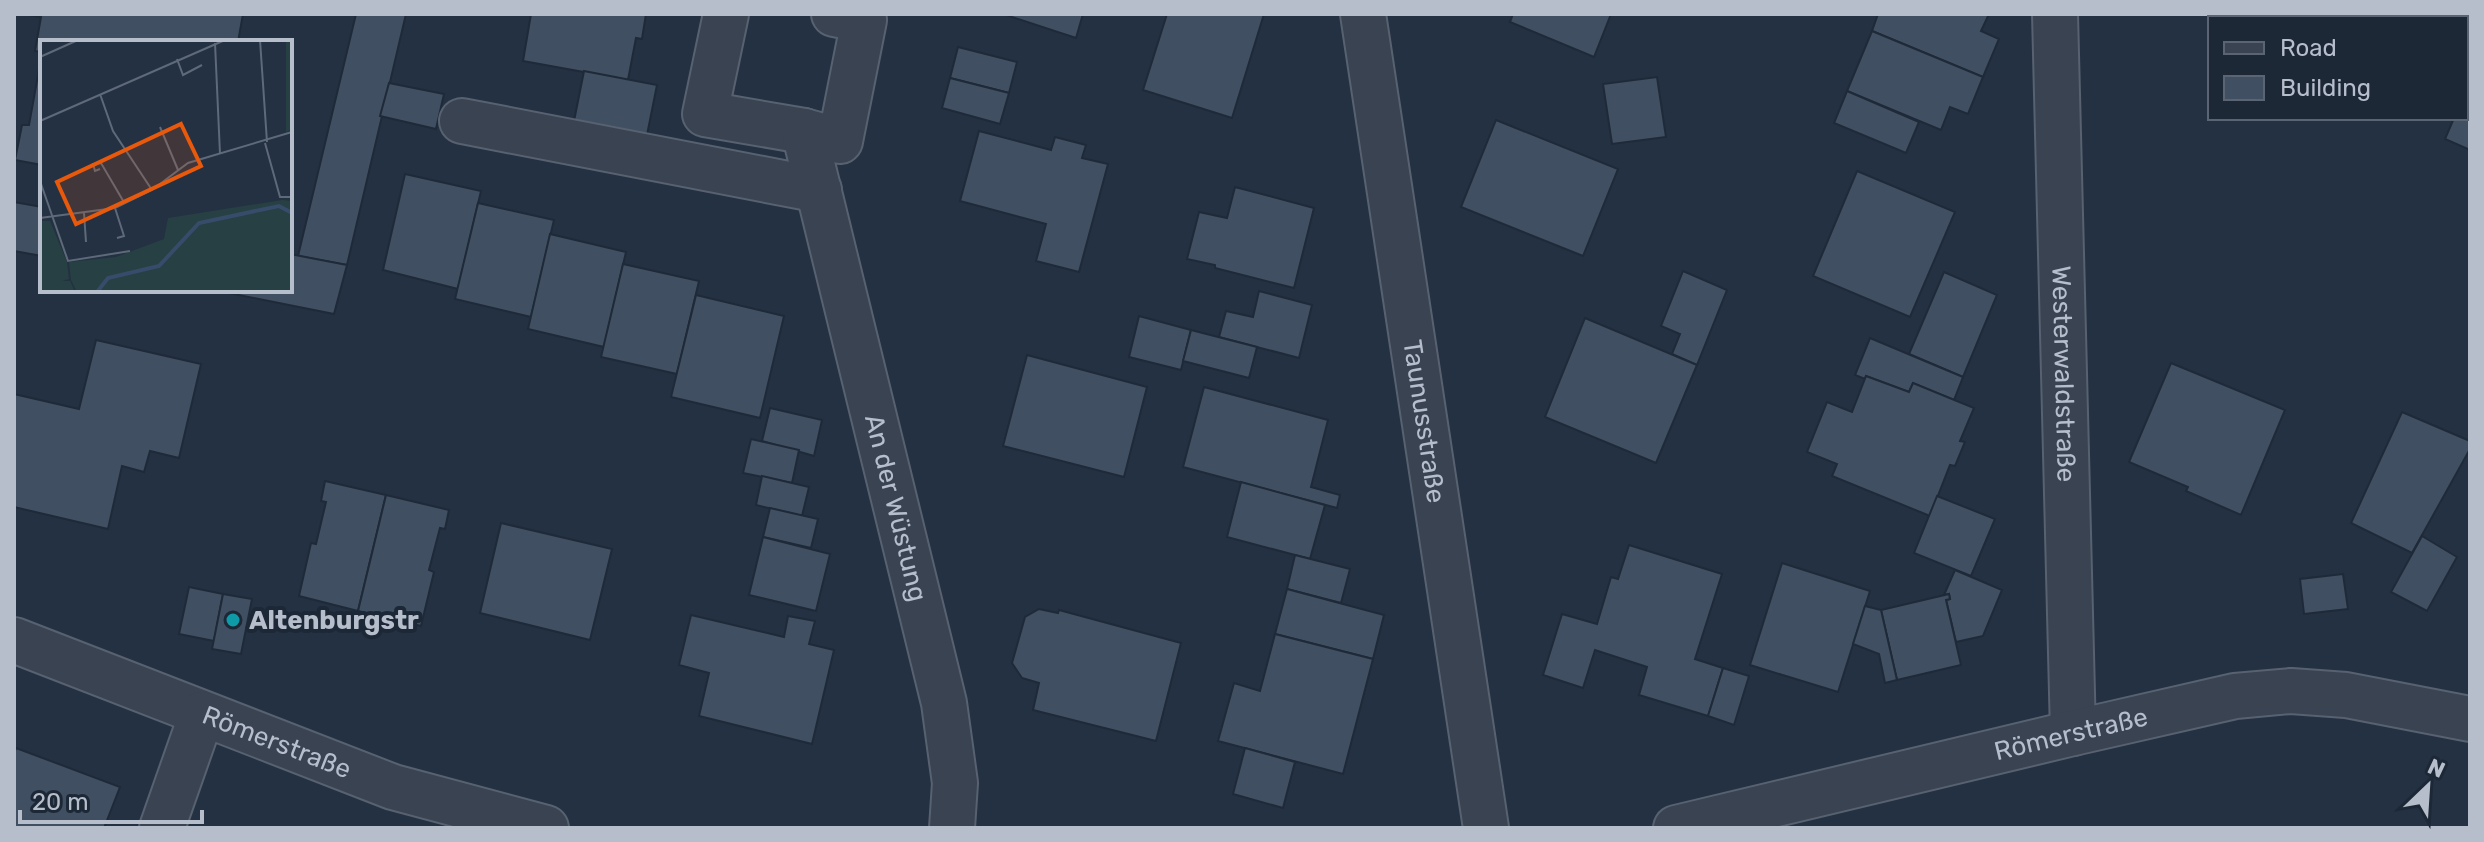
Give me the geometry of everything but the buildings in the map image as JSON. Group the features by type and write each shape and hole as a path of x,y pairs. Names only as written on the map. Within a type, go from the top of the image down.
{"street":[{"path":"726,14 705,114 804,131 840,141 864,20 834,14"},
{"name":"Taunusstraße","path":"1363,14 1486,828"},
{"name":"Westerwaldstraße","path":"2055,14 2073,733"},
{"path":"462,121 819,190"},
{"name":"An der Wüstung","path":"804,131 944,703 955,783 952,828"},
{"name":"Römerstraße","path":"14,640 393,787 546,828"},
{"name":"Römerstraße","path":"1676,828 2235,696 2291,691 2346,695 2470,719"},
{"path":"162,828 202,714"}],"place":[{"name":"Altenburgstr","path":"233,620"}]}
